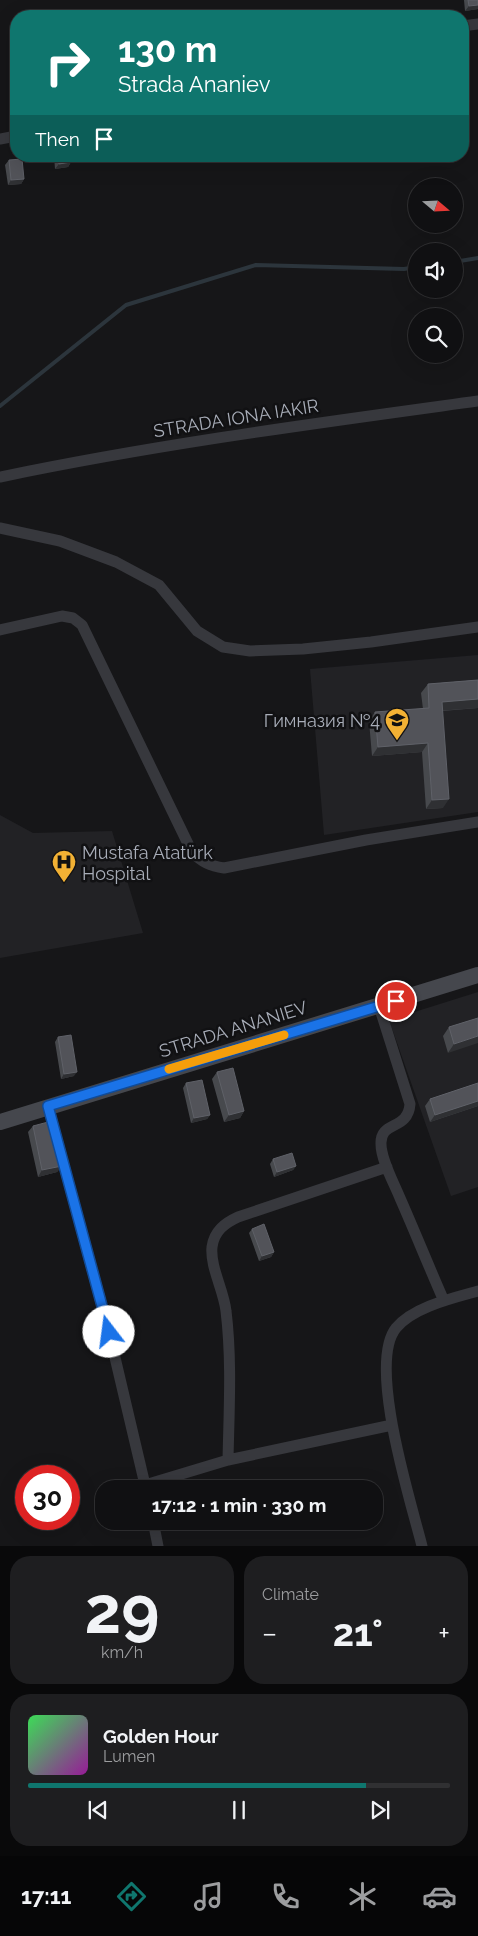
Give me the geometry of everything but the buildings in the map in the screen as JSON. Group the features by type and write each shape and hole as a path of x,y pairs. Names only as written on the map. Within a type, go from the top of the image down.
{"street":[{"name":"STRADA IONA IAKIR","path":"0,477 64,464 248,433 478,401"},
{"path":"0,528 60,541 116,562 159,585 196,631 223,647 250,651 303,648 371,642 478,627"},
{"path":"0,630 62,616 73,618 82,625 192,852 201,862 224,868 366,840 478,822"},
{"name":"STRADA ANANIEV","path":"0,1122 478,975"},
{"path":"379,1006 410,1104 409,1113 404,1121 394,1124 383,1134 381,1144 387,1167 444,1301"},
{"path":"48,1106 109,1332 143,1480"},
{"path":"228,1460 229,1354 226,1309 212,1256 212,1247 219,1229 227,1222 238,1217 387,1167"},
{"path":"422,1546 392,1425 386,1363 387,1346 394,1330 402,1321 444,1301 478,1291"},
{"path":"167,1480 228,1460 392,1425"},
{"path":"155,1530 158,1546"}],"shaded area":[{"name":"Гимназия №4","path":"478,655 478,812 324,835 310,669"},
{"name":"Mustafa Atatürk Hospital","path":"0,815 33,833 112,831 143,933 0,958"},
{"path":"478,992 478,1187 451,1196 389,1020"}],"waterway":[{"path":"463,260 478,258"},
{"path":"0,406 126,305 256,265 408,268"}],"slow traffic":[{"path":"169,1069 284,1035"}],"place":[{"name":"Гимназия №4","path":"397,741"},
{"name":"Mustafa Atatürk Hospital","path":"64,883"}],"route":[{"path":"109,1332 48,1106 396,1001"}]}
